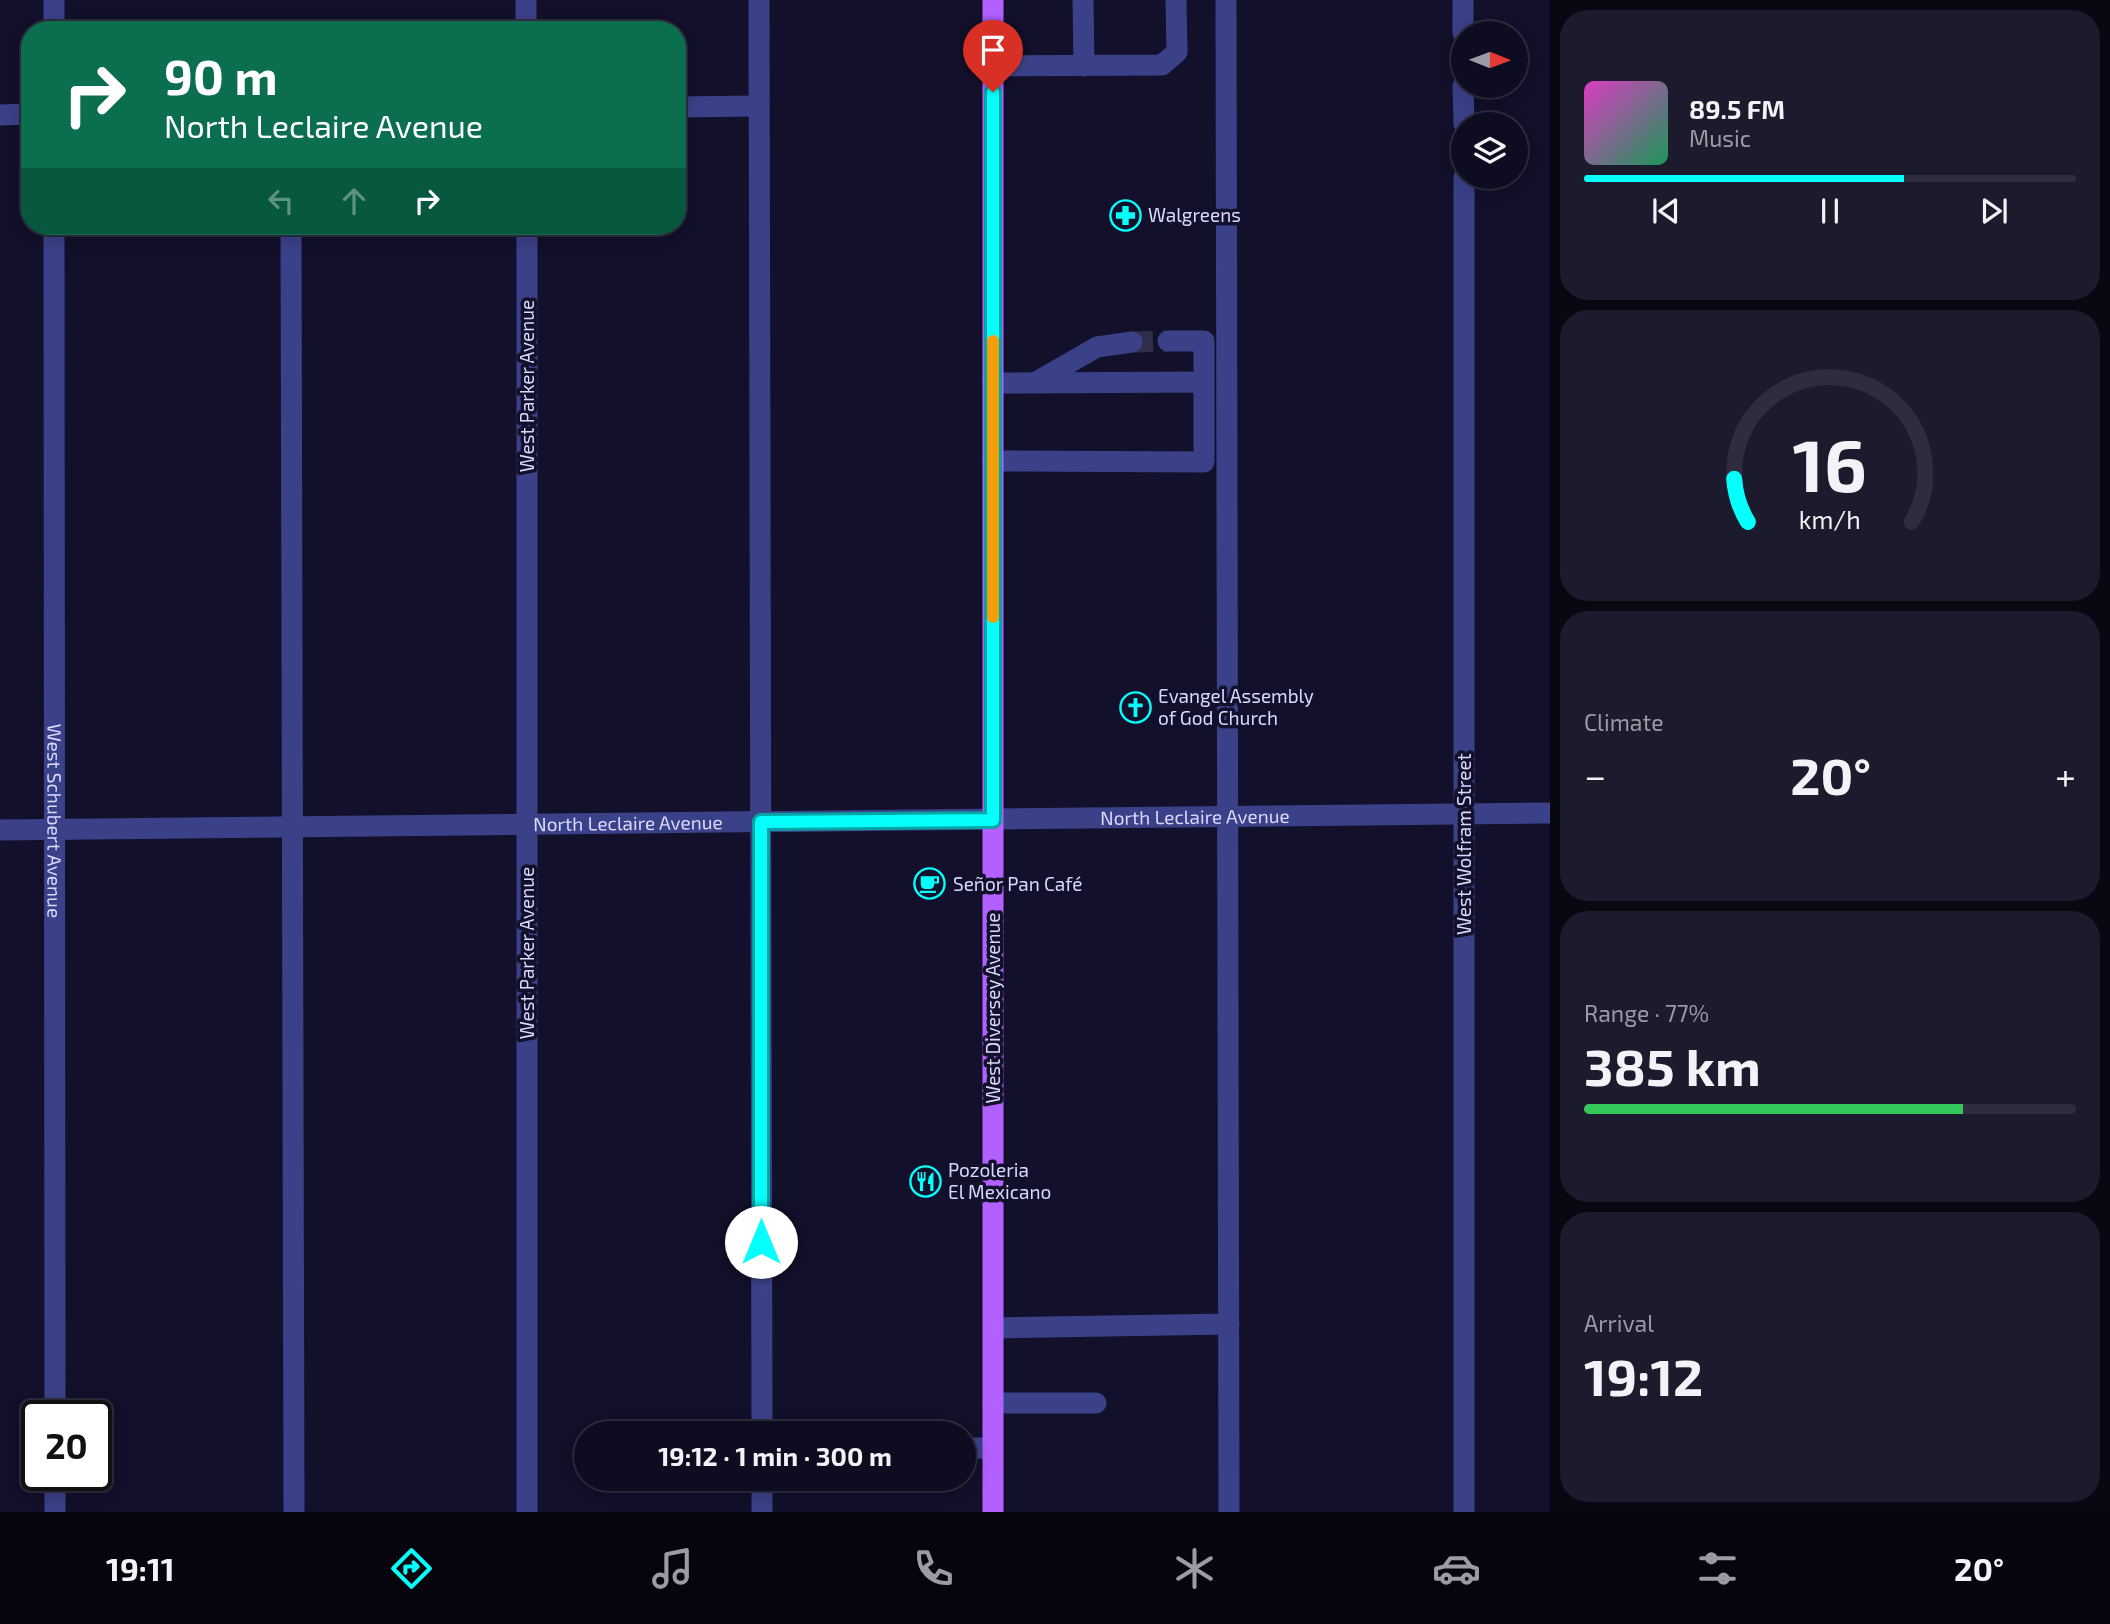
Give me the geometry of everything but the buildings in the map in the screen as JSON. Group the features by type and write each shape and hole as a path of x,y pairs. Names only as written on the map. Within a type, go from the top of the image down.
{"main road":[{"name":"West Diversey Avenue","path":"993,0 993,1512"}],"street":[{"path":"54,0 54,21"},
{"path":"526,0 526,21"},
{"path":"759,0 762,1421"},
{"path":"1083,0 1084,66"},
{"path":"993,66 1162,65 1177,52 1176,0"},
{"path":"1226,0 1229,1512"},
{"path":"1464,0 1464,21"},
{"path":"686,107 759,106"},
{"path":"0,115 21,114"},
{"name":"West Wolfram Street","path":"1464,189 1464,1512"},
{"name":"West Schubert Avenue","path":"54,235 55,1400"},
{"path":"291,235 294,1512"},
{"name":"West Parker Avenue","path":"527,235 527,1512"},
{"path":"993,461 1204,461 1204,341 1168,341"},
{"path":"1034,383 1097,347 1132,342"},
{"path":"993,383 1204,382"},
{"name":"North Leclaire Avenue","path":"0,830 1550,813"},
{"path":"993,1328 1229,1324"},
{"path":"993,1403 1096,1403"},
{"path":"976,1448 993,1447"},
{"path":"55,1491 55,1512"},
{"path":"762,1491 762,1512"}],"tunnel":[{"path":"1132,342 1168,341"}],"slow traffic":[{"path":"993,341 993,617"}],"place":[{"name":"Walgreens","path":"1125,215"},
{"name":"Evangel Assembly of God Church","path":"1135,707"},
{"name":"Señor Pan Café","path":"930,884"},
{"name":"Pozoleria El Mexicano","path":"925,1181"}],"route":[{"path":"761,1242 761,822 993,820 993,92"}]}
